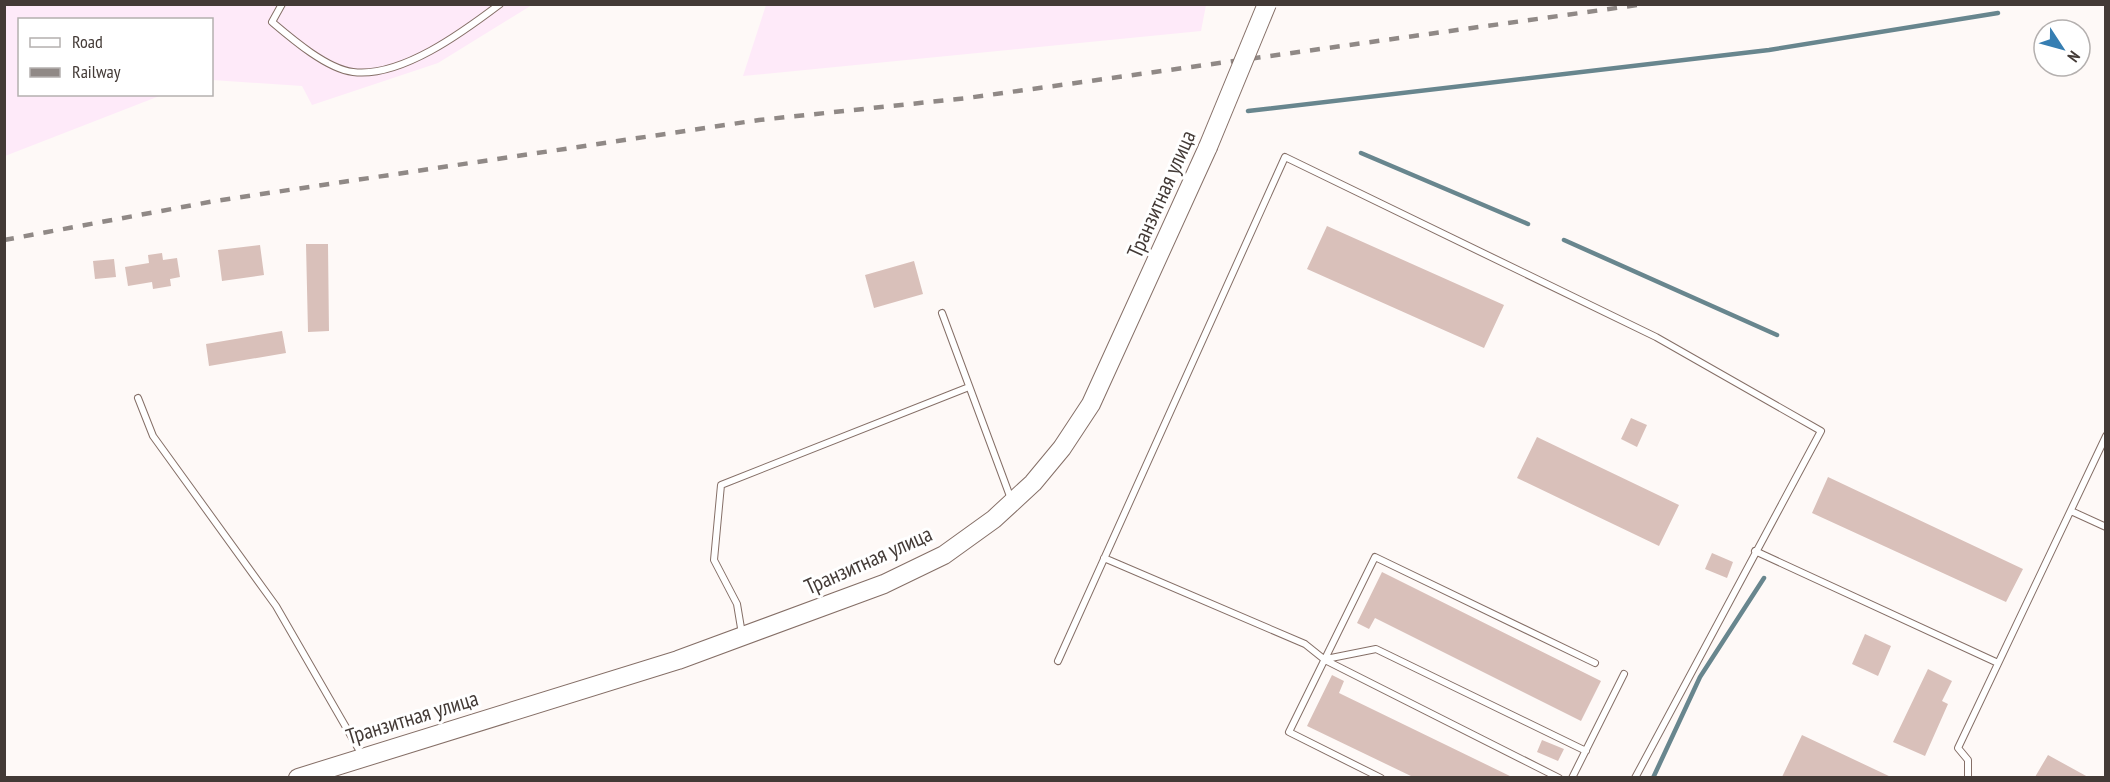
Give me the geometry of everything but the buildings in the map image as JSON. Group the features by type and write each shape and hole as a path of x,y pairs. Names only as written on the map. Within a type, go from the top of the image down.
{"main road":[{"name":"Транзитная улица","path":"298,777 678,660 742,637 884,584 944,555 994,519 1012,503 1062,448 1091,404 1208,147 1267,4"}],"lane":[{"path":"282,4 272,22 308,52 352,72 391,69 464,31 500,4"},
{"path":"1058,661 1285,157 1656,337 1821,431 1635,777"},
{"path":"942,313 1012,503"},
{"path":"742,637 737,604 714,560 721,485 969,387"},
{"path":"138,398 153,436 276,606 364,758"},
{"path":"1968,777 1968,760 1958,748 2106,436"},
{"path":"2071,511 2106,527"},
{"path":"1755,551 1998,663"},
{"path":"1381,777 1289,732 1375,557 1594,663"},
{"path":"1104,558 1305,644 1325,660 1559,777"},
{"path":"1325,660 1376,649 1586,751"},
{"path":"1572,777 1624,674"}],"shaded area":[{"path":"766,4 1206,5 1201,31 743,76"},
{"path":"5,5 532,5 438,63 312,105 302,86 213,80 213,18 18,18 18,96 159,96 5,156"}],"waterway":[{"path":"1248,111 1769,50 1998,13"},
{"path":"1361,153 1528,224"},
{"path":"1564,240 1777,335"},
{"path":"1653,778 1700,677 1764,578"}],"railway":[{"path":"4,240 215,201 759,120 967,98 1645,4"}]}
